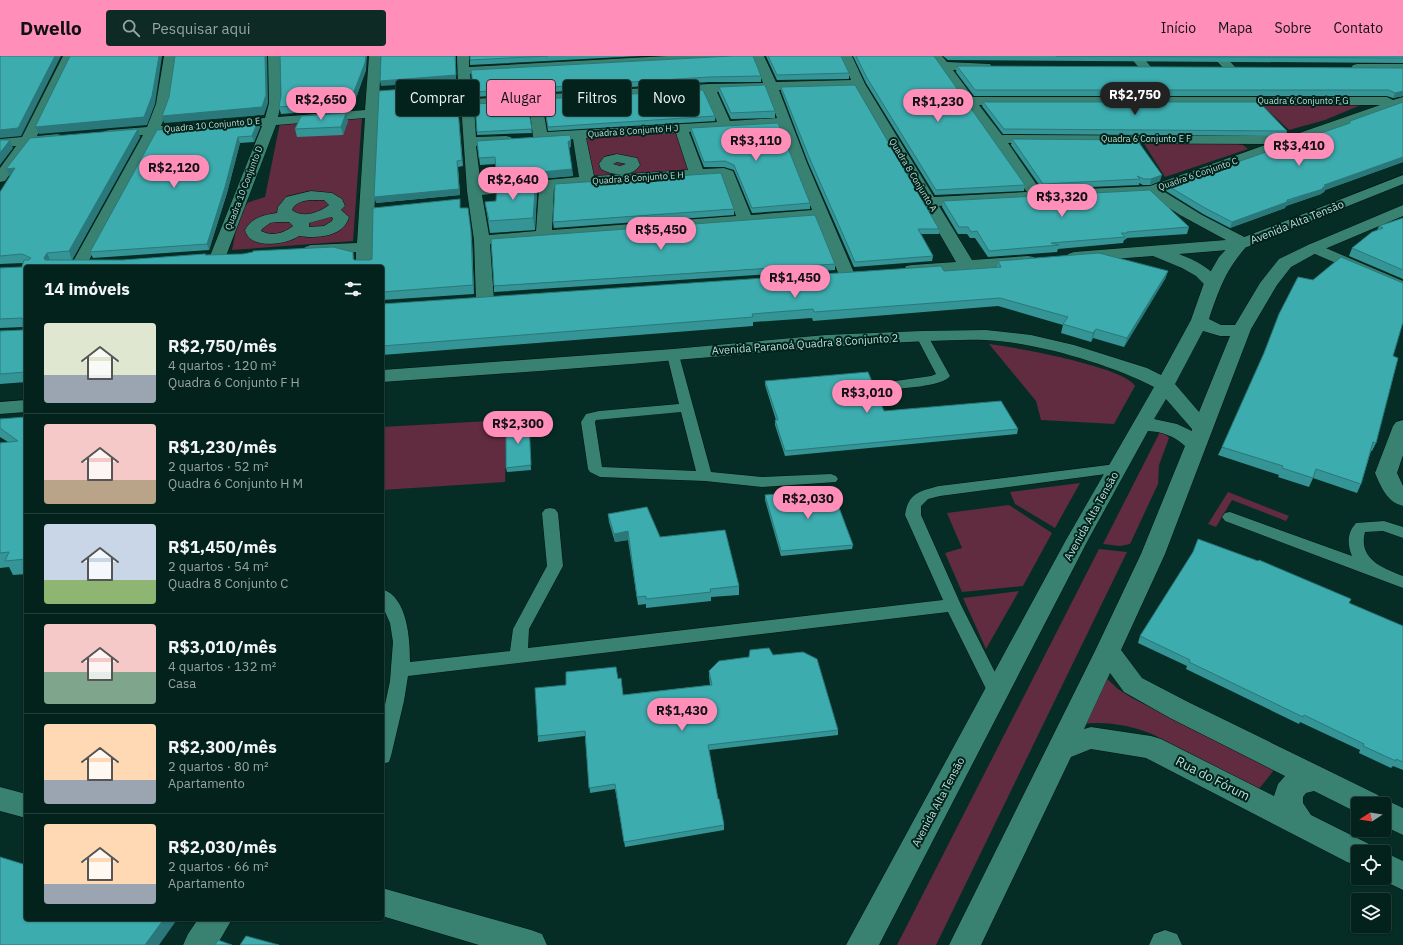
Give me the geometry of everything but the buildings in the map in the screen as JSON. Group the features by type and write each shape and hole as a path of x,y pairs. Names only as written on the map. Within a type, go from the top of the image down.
{"street":[{"path":"0,178 27,141 68,56"},
{"path":"79,265 153,130 163,104 170,56"},
{"name":"Quadra 10 Conjunto D","path":"217,256 271,120 275,103 274,56"},
{"path":"364,265 365,248 373,210 371,114 374,92 375,56"},
{"path":"463,56 464,80"},
{"path":"463,71 521,61 732,56"},
{"path":"758,56 846,275"},
{"name":"Quadra 8 Conjunto A","path":"846,56 859,84 967,266"},
{"path":"1136,56 1145,67"},
{"path":"940,61 998,67"},
{"path":"940,61 998,138 1037,196"},
{"path":"1217,62 1230,68 1246,68"},
{"path":"1130,67 1159,67"},
{"path":"1348,68 1403,68"},
{"path":"555,98 709,88 859,84"},
{"path":"709,88 725,125"},
{"path":"1196,90 1204,101"},
{"path":"374,92 389,91"},
{"name":"Quadra 6 Conjunto F G","path":"970,101 1403,101"},
{"name":"Quadra 6 Conjunto C","path":"929,202 1152,190 1403,101"},
{"name":"Quadra 10 Conjunto D E","path":"98,135 271,120 371,114"},
{"path":"467,116 470,198 482,240 485,300"},
{"path":"538,116 541,137"},
{"name":"Quadra 8 Conjunto H J","path":"468,142 784,122"},
{"path":"681,128 697,174"},
{"path":"579,135 587,181"},
{"path":"0,143 66,137"},
{"name":"Quadra 6 Conjunto E F","path":"998,138 1294,140"},
{"name":"Quadra 8 Conjunto E H","path":"470,198 547,184 719,172 728,174 745,220"},
{"name":"Avenida Alta Tensão","path":"862,945 1116,469 1165,385 1200,320 1213,283 1225,261 1242,243 1403,179"},
{"path":"544,234 547,184"},
{"path":"1152,190 1176,207 1242,243"},
{"path":"323,195 334,199 337,202 337,206 332,211 341,217 338,224 334,228 319,232 295,224 284,211 284,208 292,200 307,196 323,195"},
{"path":"965,945 1108,651 1153,554 1242,329 1269,283 1285,263 1314,248 1403,210"},
{"path":"482,240 544,234 821,214"},
{"path":"899,271 1242,243"},
{"path":"262,253 294,250 365,248"},
{"path":"1314,248 1403,287"},
{"path":"1153,251 1172,256 1204,273 1213,283"},
{"path":"1200,320 1207,326 1218,330 1232,332 1242,329"},
{"name":"Avenida Paranoá Quadra 8 Conjunto 2","path":"384,376 673,355 826,341 922,336 986,335 1031,341 1067,349 1140,372 1165,385 1199,436"},
{"path":"0,408 24,406"},
{"path":"1141,425 1162,425 1186,435 1199,436"},
{"path":"1403,426 1386,473 1393,489 1403,499"},
{"path":"1108,651 1133,685 1179,710 1354,797"},
{"name":"Rua do Fórum","path":"1060,749 1091,738 1151,747 1351,848"},
{"path":"1300,822 1289,807 1288,793 1297,783 1316,778"},
{"path":"0,799 24,805"},
{"path":"1391,816 1403,822"},
{"path":"1391,870 1403,876"},
{"path":"384,903 531,945"},
{"path":"199,945 215,921"}],"lane":[{"path":"886,386 934,380 943,376 922,336"},
{"path":"673,355 705,476"},
{"path":"687,407 598,415 591,417 588,422 594,468 596,471 705,476 762,482 831,479"},
{"path":"996,692 953,605 913,515 914,504 923,496 939,491 1116,469"},
{"path":"518,656 521,629 555,566 550,513"},
{"path":"1230,516 1403,582"},
{"path":"1378,572 1357,554 1355,547 1357,531 1362,527 1372,526 1393,529 1403,533"},
{"path":"384,597 392,605 400,631 401,670 384,747"},
{"path":"401,670 953,605"}],"shaded area":[{"path":"1260,103 1361,105 1325,120 1289,130"},
{"path":"362,117 353,241 232,250 240,210 249,202 265,197 280,123"},
{"path":"677,133 691,171 589,178 584,137"},
{"path":"1143,142 1237,144 1243,145 1248,149 1165,177"},
{"path":"989,344 1021,349 1091,365 1127,379 1135,386 1114,424 1041,420 1036,401"},
{"path":"507,420 505,482 384,490 384,427"},
{"path":"1161,430 1169,438 1159,465 1158,484 1130,544 1120,546 1103,544"},
{"path":"1080,483 1055,528 1015,504 1010,492"},
{"path":"1228,492 1289,516 1286,521 1232,500 1216,527 1208,524"},
{"path":"1009,505 1052,533 1023,586 962,592 945,553 962,548 947,513"},
{"path":"1099,549 1127,552 936,945 897,945"},
{"path":"1019,591 986,649 963,598"},
{"path":"1104,676 1118,689 1132,698 1274,770 1259,789 1152,734 1117,724 1082,724"}]}
